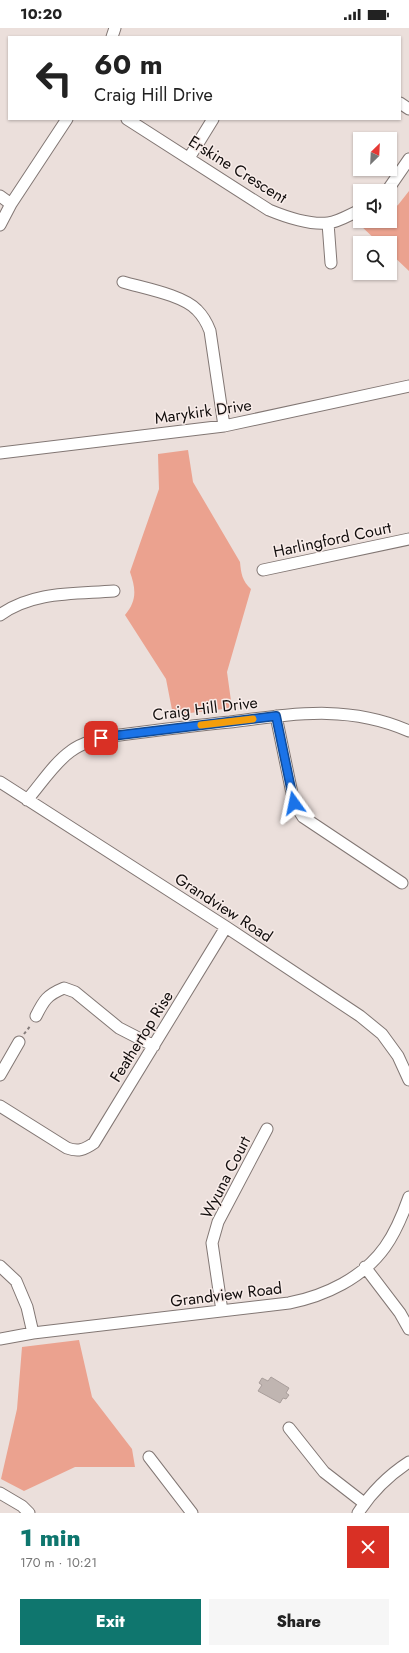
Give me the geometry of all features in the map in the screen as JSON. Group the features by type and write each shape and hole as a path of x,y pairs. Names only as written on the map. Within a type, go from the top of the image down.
{"street":[{"path":"0,225 11,204 66,120"},
{"name":"Erskine Crescent","path":"129,120 270,210 300,220 328,223 353,213"},
{"path":"190,158 212,120"},
{"path":"392,184 409,159"},
{"path":"0,196 11,204"},
{"path":"328,223 331,263"},
{"path":"123,282 181,299 196,308 204,318 210,331 224,426"},
{"name":"Marykirk Drive","path":"0,453 224,426 409,386"},
{"name":"Harlingford Court","path":"263,570 409,539"},
{"path":"0,615 8,609 31,599 114,591"},
{"name":"Craig Hill Drive","path":"27,800 58,763 72,750 91,741 112,736 276,716 323,713 358,715 409,730"},
{"path":"276,716 294,803 303,817 402,883"},
{"name":"Grandview Road","path":"0,782 360,1016 382,1034 398,1056 409,1080"},
{"name":"Feathertop Rise","path":"0,1106 74,1151 82,1150 94,1143 226,928"},
{"path":"36,1016 45,998 64,988 75,992 118,1028 154,1046"},
{"path":"0,1075 20,1042"},
{"name":"Wyuna Court","path":"222,1311 212,1243 218,1222 267,1129"},
{"name":"Grandview Road","path":"0,1339 33,1333 304,1300 319,1295 338,1286 362,1270 385,1247 396,1228 409,1197"},
{"path":"0,1266 16,1281 27,1307 33,1333"},
{"path":"362,1270 376,1279 385,1295 400,1313 409,1329"},
{"path":"289,1428 324,1472 364,1504"},
{"path":"150,1457 192,1513"},
{"path":"358,1513 364,1504 393,1472 409,1462"},
{"path":"0,1493 22,1506 29,1513"}],"path":[{"path":"20,1042 36,1016"}],"shaded area":[{"path":"409,191 409,271 397,260 397,236 372,236 363,228 397,228 398,205"},
{"path":"188,450 193,482 240,562 242,577 251,589 227,672 232,708 173,715 166,679 125,615 132,605 134,595 130,572 159,489 158,454"},
{"path":"79,1340 92,1397 132,1449 135,1467 75,1467 24,1491 1,1479 17,1409 22,1347"}],"building":[{"path":"271,1377 289,1388 286,1393 289,1395 286,1399 283,1398 280,1403 258,1391 262,1385 259,1383 262,1378 268,1381"}],"slow traffic":[{"path":"201,725 253,719"}],"route":[{"path":"101,738 276,716 294,803"}]}
